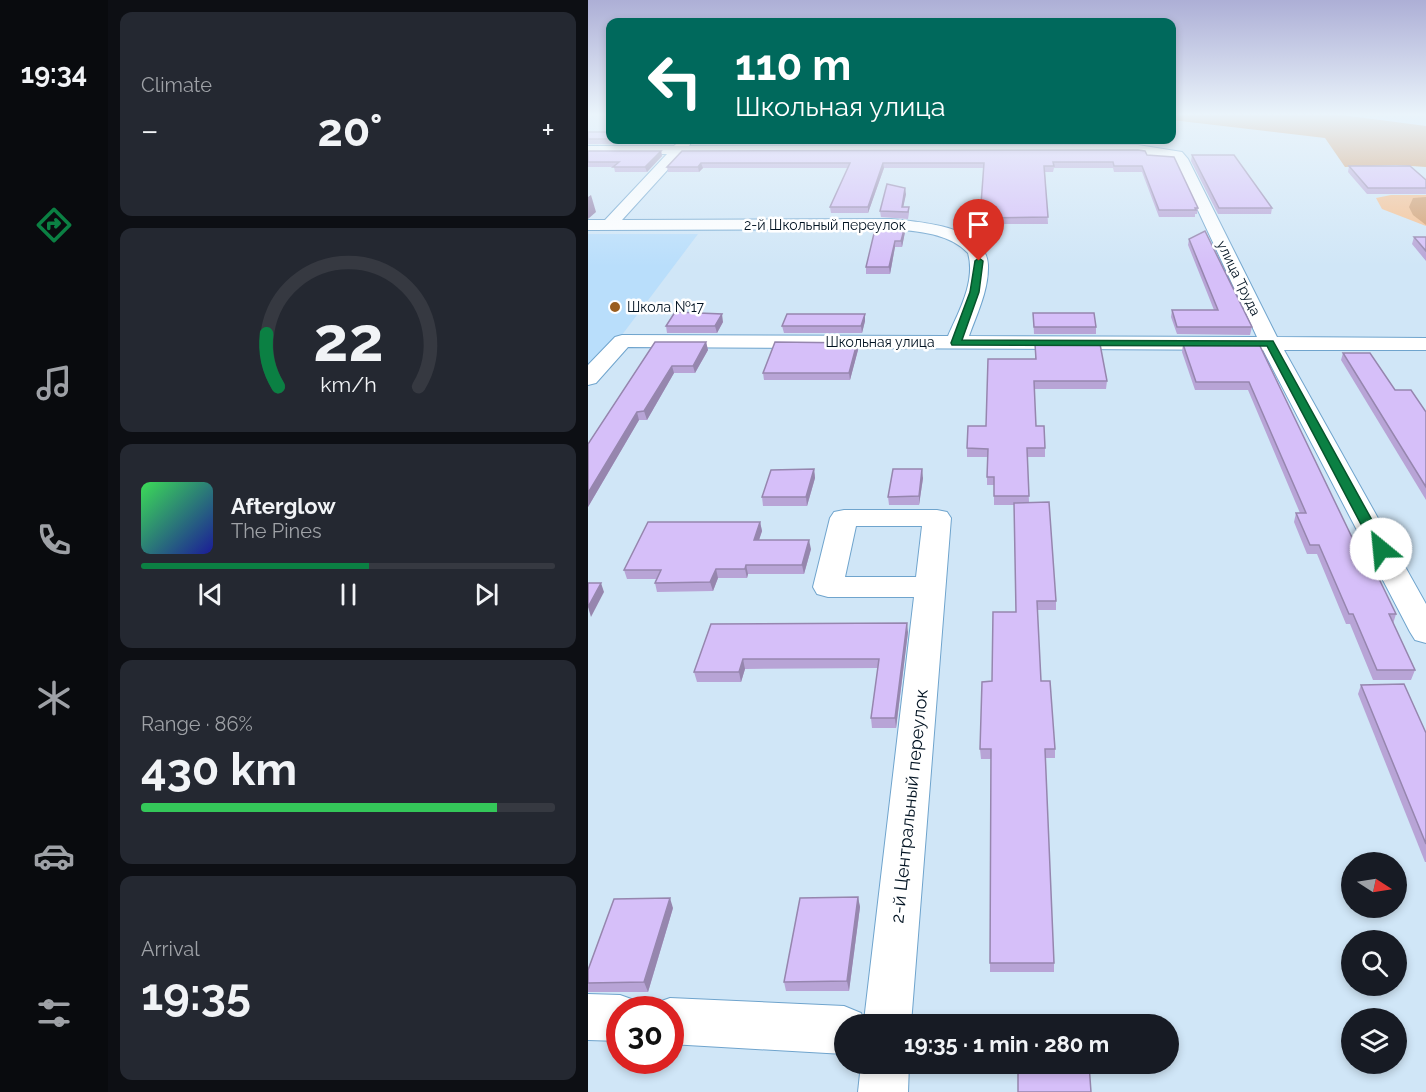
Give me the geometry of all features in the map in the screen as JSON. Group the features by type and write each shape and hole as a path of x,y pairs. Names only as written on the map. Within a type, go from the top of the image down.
{"street":[{"path":"588,225 609,225 665,165"},
{"name":"улица Труда","path":"1184,165 1270,343 1426,632"},
{"name":"2-й Школьный переулок","path":"609,225 891,224 945,232 965,242 974,250 979,261 974,292 956,343"},
{"name":"Школьная улица","path":"588,378 622,341 1426,344"},
{"name":"2-й Центральный переулок","path":"888,1014 930,587"},
{"path":"588,1017 606,1018"},
{"path":"684,1022 834,1029"},
{"path":"883,1092 884,1074"}],"shaded area":[{"path":"1344,165 1426,165 1426,167 1396,165 1345,167"},
{"path":"1391,195 1426,195 1426,226 1382,209 1376,198"},
{"path":"1426,197 1426,225 1413,215 1409,207 1413,198"},
{"name":"Школа №17","path":"588,234 698,234 588,380"}],"building":[{"path":"615,165 647,165 645,167 613,167"},
{"path":"669,165 700,165 698,167 667,167"},
{"path":"849,165 882,165 868,207 830,207"},
{"path":"984,165 1054,165 1044,166 1048,217 980,218"},
{"path":"1178,165 1198,208 1195,208 1196,210 1159,210 1142,166 1114,166"},
{"path":"1197,165 1241,165 1272,208 1219,208"},
{"path":"1349,166 1410,166 1426,180 1426,188 1368,188"},
{"path":"887,184 905,188 902,207 909,207 908,212 880,211"},
{"path":"876,225 905,226 901,241 895,241 889,267 866,267"},
{"path":"1205,231 1252,327 1177,327 1172,310 1218,310 1189,239"},
{"path":"1414,237 1426,237 1426,251"},
{"path":"675,312 722,314 715,326 666,326"},
{"path":"1033,313 1094,313 1096,327 1034,327"},
{"path":"787,314 865,314 861,326 782,326"},
{"path":"655,342 706,342 693,366 672,366 644,411 637,412 588,493 588,444"},
{"path":"775,342 857,343 849,373 763,373"},
{"path":"1035,344 1100,344 1107,381 1034,381 1036,426 1044,426 1045,448 1027,448 1029,496 994,496 994,477 987,477 988,449 967,448 968,426 986,426 988,359 1036,359"},
{"path":"1183,344 1259,344 1360,554 1367,554 1396,614 1389,614 1415,670 1377,670 1353,614 1349,614 1319,545 1310,545 1296,513 1306,513 1249,382 1196,382"},
{"path":"1343,353 1370,353 1395,390 1411,390 1426,412 1426,487"},
{"path":"814,469 806,497 762,497 771,470"},
{"path":"893,469 922,469 919,496 888,497"},
{"path":"1049,502 1056,601 1037,601 1041,681 1050,681 1055,749 1045,749 1054,963 990,963 991,749 980,749 982,682 992,681 993,612 1016,612 1014,503"},
{"path":"648,522 760,522 754,540 809,540 802,565 746,565 745,569 716,569 710,582 655,583 661,570 624,570"},
{"path":"588,583 601,583 588,607"},
{"path":"907,623 895,718 871,718 879,659 743,659 739,672 694,672 711,624"},
{"path":"1404,684 1426,733 1426,844 1361,685"},
{"path":"858,897 847,981 784,982 800,898"},
{"path":"670,898 644,982 588,983 588,970 614,899"},
{"path":"1018,1074 1090,1074 1091,1092 1018,1092"}],"place":[{"name":"Школа №17","path":"615,307"}],"route":[{"path":"979,261 974,292 956,343 1270,343 1381,549"}]}
